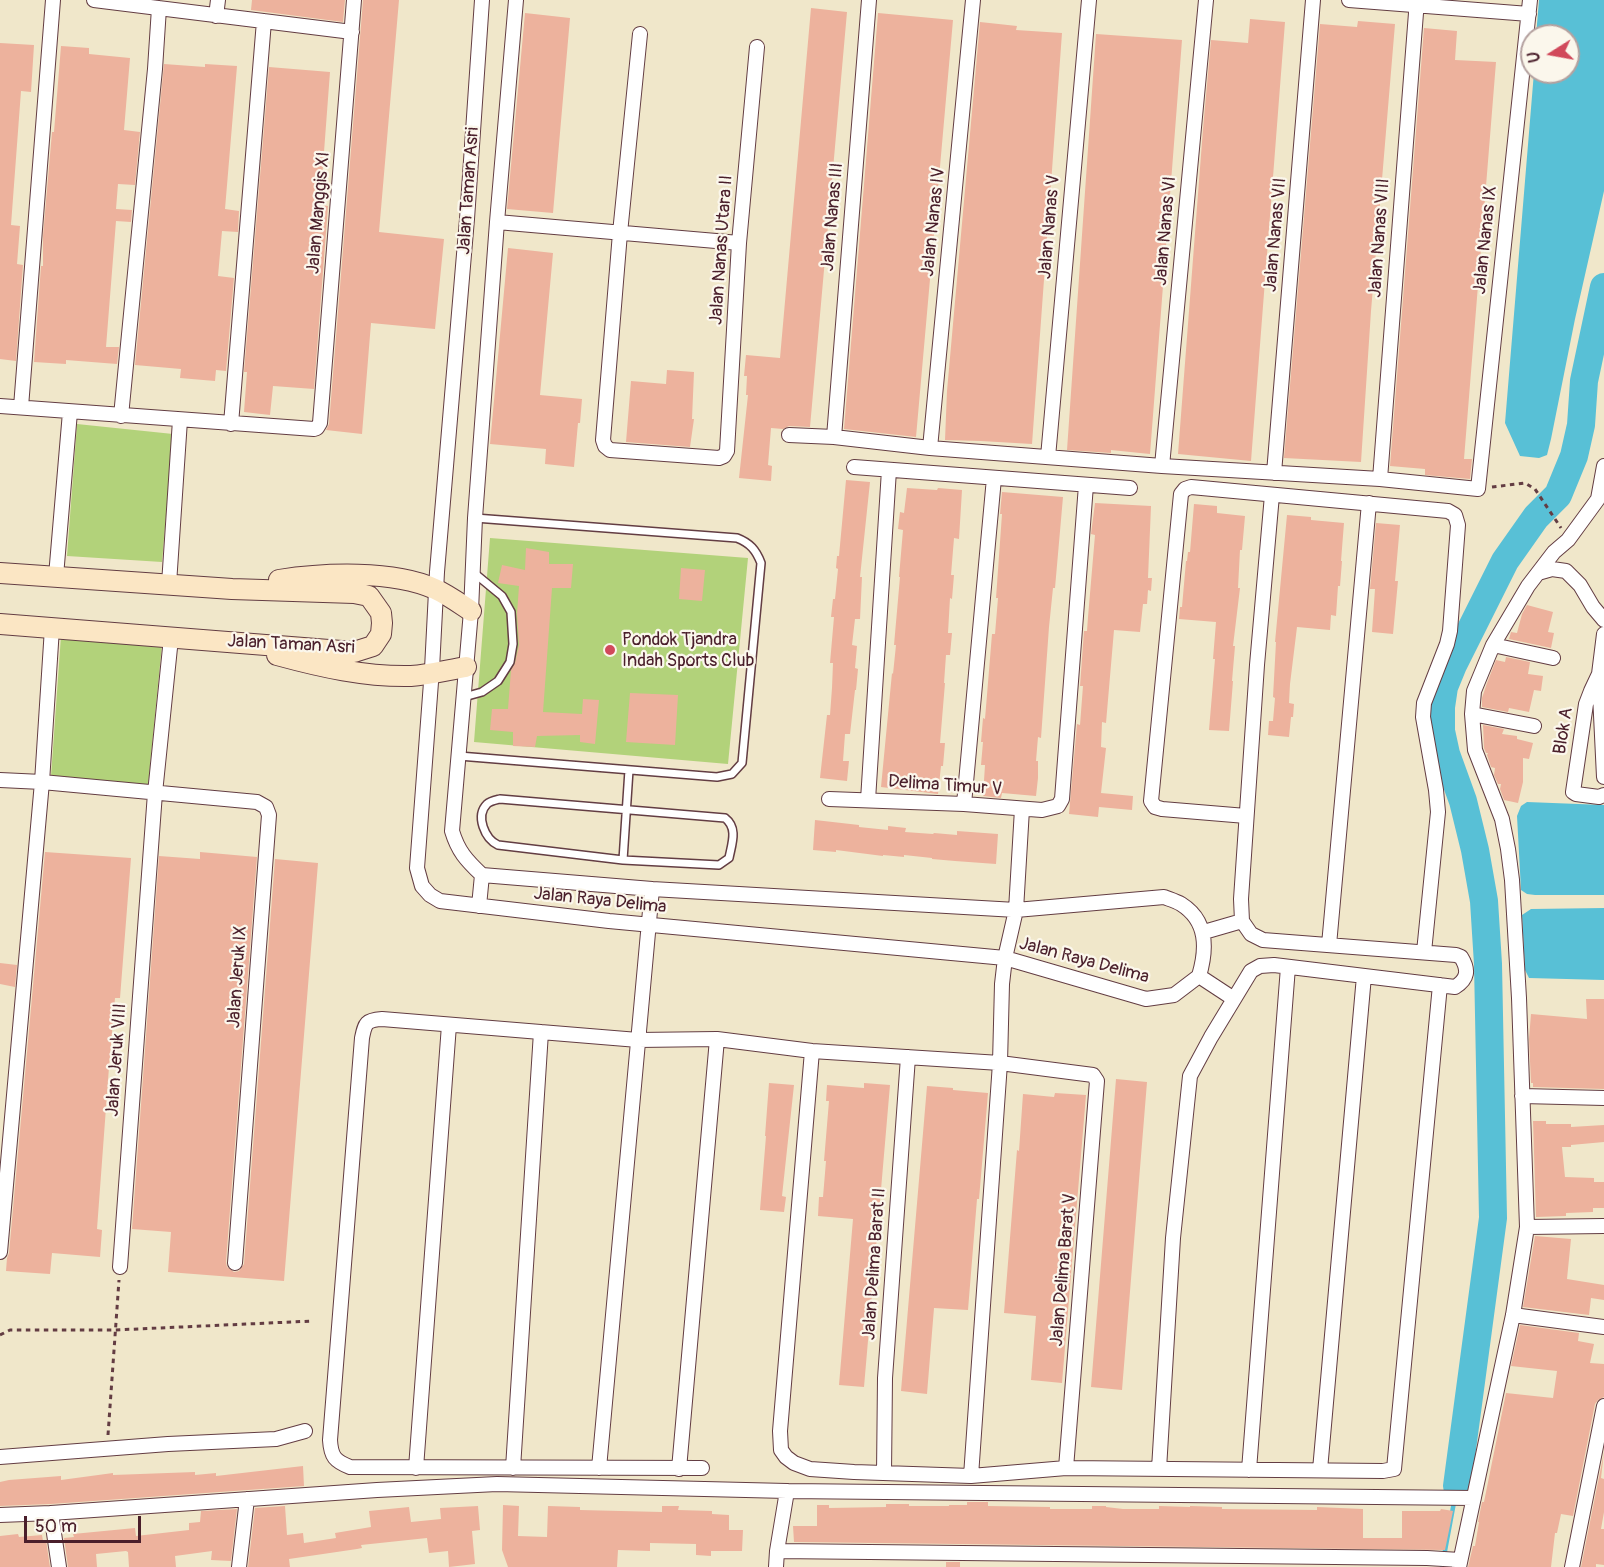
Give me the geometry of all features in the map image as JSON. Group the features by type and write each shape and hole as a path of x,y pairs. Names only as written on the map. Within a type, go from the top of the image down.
{"main road":[{"name":"Jalan Taman Asri","path":"0,573 232,589 354,592 369,596 381,613 382,623 381,634 372,646 354,652 0,624"},
{"path":"232,589 318,576 402,578 437,590 471,611"},
{"path":"231,642 314,665 346,671 411,676 467,663"}],"street":[{"path":"21,407 53,0"},
{"path":"94,0 352,32"},
{"path":"216,16 218,0"},
{"name":"Jalan Manggis XI","path":"231,424 314,429 320,423 354,0"},
{"name":"Jalan Taman Asri","path":"432,671 438,560 467,219 482,0"},
{"name":"Jalan Taman Asri","path":"467,663 475,518 516,0"},
{"name":"Jalan Nanas III","path":"834,437 869,0"},
{"name":"Jalan Nanas IV","path":"930,448 973,0"},
{"name":"Jalan Nanas V","path":"1048,457 1089,0"},
{"name":"Jalan Nanas VI","path":"1162,466 1206,0"},
{"name":"Jalan Nanas VII","path":"1274,473 1313,0"},
{"path":"1349,0 1417,3 1529,14"},
{"name":"Jalan Nanas IX","path":"1478,487 1530,0"},
{"name":"Jalan Nanas VIII","path":"1380,479 1417,3"},
{"path":"121,416 159,8"},
{"path":"0,406 231,424 264,21"},
{"path":"620,233 640,34"},
{"name":"Jalan Nanas Utara II","path":"620,233 603,440 605,446 610,450 621,451 719,458 724,456 727,451 740,243 757,47"},
{"path":"497,222 740,243"},
{"path":"56,576 70,412"},
{"path":"169,584 180,420"},
{"path":"789,435 1162,466 1478,487"},
{"path":"777,1551 1443,1562 1513,1315 1527,1227 1513,891 1502,819 1475,750 1472,714 1474,691 1493,645 1528,585 1554,552 1568,540 1599,500 1604,466"},
{"path":"854,467 1130,488"},
{"path":"868,800 889,470"},
{"path":"964,804 994,478"},
{"name":"Delima Timur V","path":"829,799 964,804 1042,810 1058,806 1062,799 1086,485"},
{"path":"1246,816 1162,810 1155,807 1151,801 1180,494 1191,487 1448,511 1455,515 1458,525 1450,631 1424,703 1423,717 1438,812 1424,952"},
{"path":"1159,1469 1173,1238 1190,1076 1251,971 1260,966 1274,965 1455,987 1463,982 1465,976 1466,965 1461,957 1456,955 1263,940 1251,934 1242,921 1241,899 1246,816 1272,495"},
{"path":"1329,945 1369,503"},
{"path":"1538,573 1552,569 1566,571 1580,585 1604,620"},
{"path":"0,1252 42,782 52,628"},
{"path":"1604,634 1599,674 1604,777"},
{"name":"Jalan Jeruk VIII","path":"120,1267 155,793 171,638"},
{"path":"1493,645 1553,658"},
{"path":"467,663 452,831 457,847 482,875 479,906"},
{"name":"Jalan Raya Delima","path":"432,671 417,868 422,886 430,895 441,901 650,925 1005,958 1146,999 1174,995 1199,976"},
{"name":"Blok A","path":"1599,674 1586,704 1573,792 1602,796"},
{"path":"1472,714 1534,726"},
{"name":"Jalan Jeruk IX","path":"0,780 257,802 266,807 269,815 235,1263"},
{"path":"971,1476 1000,1063 1002,984 1005,958 1016,910 1022,809"},
{"name":"Jalan Raya Delima","path":"482,875 652,889 1016,910 1164,897 1182,904 1195,917 1204,932"},
{"path":"599,1468 652,889"},
{"path":"1234,999 1199,976 1205,951 1204,932 1242,921"},
{"path":"1249,1470 1288,967"},
{"path":"1320,1470 1364,976"},
{"path":"812,1051 780,1431 781,1450 794,1463 810,1469 971,1476 1066,1468 1383,1471 1394,1469 1440,985"},
{"path":"702,1468 350,1467 333,1457 330,1440 338,1320 364,1026 368,1022 382,1019 638,1040 717,1040 812,1051 1000,1063"},
{"path":"416,1468 449,1025"},
{"path":"513,1468 541,1032"},
{"path":"679,1468 717,1040"},
{"name":"Jalan Delima Barat II","path":"884,1473 885,1378 908,1057"},
{"name":"Jalan Delima Barat V","path":"1000,1063 1091,1074 1097,1081 1066,1468"},
{"path":"1522,1095 1604,1098"},
{"path":"1527,1227 1604,1226"},
{"path":"1513,1315 1604,1327"},
{"path":"1572,1567 1604,1406"},
{"path":"0,1457 107,1448 276,1439 305,1431"},
{"path":"0,1515 497,1484 787,1491 1463,1498"},
{"path":"776,1567 787,1491"},
{"path":"239,1567 247,1499"},
{"path":"51,1513 59,1567"}],"lane":[{"path":"459,756 717,777 732,774 742,763 761,563 752,547 737,538 475,518"},
{"path":"464,698 482,692 498,681 510,662 513,644 511,612 502,597 473,572"},
{"path":"623,860 629,770"},
{"path":"500,799 627,809 725,818 731,822 734,832 729,858 719,865 623,860 498,845 490,840 482,825 481,815 486,805 500,799"}],"path":[{"path":"1478,487 1525,483 1535,489 1553,516"},
{"path":"107,1448 120,1267"},
{"path":"0,1335 10,1330 115,1330 313,1321"}],"green space":[{"path":"77,424 173,434 162,562 67,556"},
{"name":"Pondok Tjandra Indah Sports Club","path":"490,538 748,558 728,764 474,742"},
{"path":"61,636 162,645 148,786 51,776"}],"water":[{"path":"1539,0 1604,0 1604,191 1551,439 1547,455 1539,458 1520,456 1505,423 1533,84 1580,84 1580,24 1537,24"},
{"path":"1527,802 1604,805 1604,895 1535,895 1521,890 1517,816 1521,806"},
{"path":"1604,908 1604,980 1529,978 1525,970 1522,915 1531,909"}],"building":[{"path":"252,0 345,0 343,22 251,10"},
{"path":"363,0 399,0 379,232 444,239 435,329 371,323 362,434 326,430 329,424"},
{"path":"811,8 847,12 810,427 771,428 768,465 772,466 771,481 739,478 748,395 746,395 747,376 744,376 746,355 780,358"},
{"path":"525,13 570,18 553,213 507,209"},
{"path":"878,13 953,20 916,437 844,429"},
{"path":"1250,19 1285,22 1251,461 1178,454 1211,40 1248,43"},
{"path":"1358,21 1395,24 1361,462 1284,458 1320,24 1357,27"},
{"path":"980,22 1017,26 1016,30 1062,33 1032,444 945,440 947,391"},
{"path":"1424,28 1457,31 1455,60 1496,62 1464,459 1472,459 1470,479 1425,475 1425,469 1390,466"},
{"path":"1096,34 1182,40 1150,454 1111,450 1111,453 1067,450"},
{"path":"0,43 34,45 31,92 21,91 11,225 20,226 17,264 23,265 16,361 0,359"},
{"path":"61,46 89,48 89,54 130,58 124,130 140,132 135,185 118,184 116,209 132,210 131,222 116,221 106,347 119,347 117,364 66,360 66,364 34,362"},
{"path":"164,64 205,67 205,64 237,66 225,209 239,211 238,232 222,231 218,276 234,278 226,371 216,370 215,381 180,378 181,369 135,365"},
{"path":"269,67 330,72 320,205 328,206 314,389 273,386 270,415 244,412 247,372 244,372"},
{"path":"508,248 553,253 540,395 582,399 574,467 545,464 546,449 490,444"},
{"path":"667,370 694,372 692,419 694,419 690,447 626,442 631,381 666,384"},
{"path":"846,480 870,482 860,577 862,577 860,619 855,619 852,645 857,646 856,690 850,734 845,734 843,761 849,761 847,781 820,778 827,715 830,715 833,663 830,663 834,617 831,617 833,599 835,599 837,556 839,556"},
{"path":"907,488 962,490 959,539 954,538 951,575 954,575 948,633 952,633 950,655 946,655 940,743 945,743 938,794 881,787 896,645 894,645 903,530 898,529 900,512 904,513"},
{"path":"1002,492 1063,497 1049,627 1041,738 1038,737 1036,796 1002,793 1001,798 983,796 985,765 981,765 983,742 981,742 992,634 995,634"},
{"path":"1095,503 1151,506 1148,578 1152,578 1147,604 1143,604 1140,632 1114,630 1106,723 1102,722 1101,747 1106,748 1101,793 1133,796 1132,810 1099,807 1098,817 1069,814 1077,724 1080,725 1083,686 1080,686 1095,535 1091,534"},
{"path":"1194,504 1217,506 1217,513 1245,516 1242,550 1240,550 1238,588 1240,588 1233,646 1235,646 1229,731 1209,730 1216,622 1179,619 1186,561 1188,552 1190,552"},
{"path":"1287,515 1344,523 1340,586 1338,586 1336,616 1331,615 1330,630 1297,627 1290,684 1289,703 1294,704 1289,737 1268,735 1269,721 1273,721 1275,698 1273,697 1275,642"},
{"path":"1376,523 1400,525 1393,634 1372,632 1375,589 1370,589"},
{"path":"526,548 549,552 549,564 573,564 571,588 552,588 543,712 582,714 583,699 599,700 595,744 580,742 580,735 537,736 535,747 513,746 513,732 490,730 492,709 508,709 511,670 519,645 517,614 519,586 498,583 502,565 525,570"},
{"path":"681,568 705,570 702,601 679,599"},
{"path":"1527,605 1553,612 1548,632 1554,633 1551,648 1509,639 1511,632 1517,633"},
{"path":"1506,657 1530,662 1528,674 1543,676 1541,691 1534,690 1529,712 1509,708 1508,712 1482,707 1482,698 1496,660 1505,662"},
{"path":"630,693 678,695 675,745 626,742"},
{"path":"1483,725 1504,729 1502,734 1517,736 1517,739 1533,743 1529,759 1523,758 1523,782 1518,803 1504,800 1500,789 1501,784 1498,784 1494,775 1495,768 1491,767 1488,753 1484,748"},
{"path":"815,820 888,830 888,826 906,828 905,832 957,835 957,831 998,834 996,864 904,855 904,857 883,856 836,850 836,852 813,850"},
{"path":"45,852 131,858 120,998 115,998 109,1067 97,1229 102,1230 100,1257 52,1253 50,1274 6,1271"},
{"path":"200,852 257,857 226,1262 227,1267 234,1272 239,1271 244,1264 275,859 318,863 284,1281 168,1272 171,1232 132,1229 159,856 200,859"},
{"path":"0,963 17,965 15,987 0,984"},
{"path":"1586,999 1604,999 1604,1089 1533,1087 1529,1039 1531,1014 1587,1019"},
{"path":"1116,1079 1147,1082 1122,1390 1091,1387"},
{"path":"769,1083 794,1085 782,1196 786,1197 784,1212 760,1210"},
{"path":"864,1083 890,1085 864,1387 839,1385 853,1219 818,1216 819,1197 823,1197 826,1161 824,1161 829,1101 826,1101 827,1085 864,1088"},
{"path":"927,1086 988,1093 968,1310 934,1308 927,1394 901,1391"},
{"path":"1055,1093 1086,1095 1062,1383 1031,1380 1036,1316 1004,1313 1023,1094 1054,1097"},
{"path":"1533,1121 1546,1121 1546,1124 1571,1124 1571,1127 1604,1125 1604,1142 1562,1147 1565,1177 1594,1178 1594,1182 1604,1182 1604,1208 1593,1208 1593,1212 1566,1213 1566,1216 1536,1217"},
{"path":"1535,1236 1571,1239 1567,1279 1604,1285 1604,1300 1591,1298 1589,1315 1523,1307"},
{"path":"1520,1325 1579,1333 1578,1341 1594,1344 1590,1363 1604,1364 1604,1397 1595,1404 1573,1516 1561,1514 1557,1533 1555,1533 1551,1567 1468,1567 1473,1546 1475,1546 1482,1502 1484,1502 1506,1393 1553,1398 1557,1371 1511,1366"},
{"path":"1604,1452 1601,1478 1604,1479 1604,1512 1601,1529 1604,1529 1604,1565 1581,1567"},
{"path":"303,1466 304,1486 0,1506 0,1482 9,1480 61,1476 61,1480 113,1473 113,1475 195,1472 195,1475 216,1473 216,1476"},
{"path":"967,1502 988,1502 988,1506 1050,1507 1050,1509 1092,1509 1092,1506 1106,1506 1123,1509 1159,1509 1159,1506 1190,1506 1222,1507 1222,1509 1317,1510 1317,1507 1363,1509 1363,1538 1402,1538 1402,1511 1440,1511 1441,1509 1453,1511 1445,1550 794,1542 793,1526 817,1526 817,1505 829,1505 829,1508 886,1507 886,1504 949,1506 967,1505"},
{"path":"503,1505 519,1506 518,1536 547,1537 548,1506 580,1507 580,1510 662,1512 662,1506 679,1506 678,1510 712,1511 712,1514 729,1515 729,1530 743,1530 742,1551 711,1551 711,1556 696,1555 696,1544 650,1543 650,1551 618,1550 617,1567 508,1567 502,1550"},
{"path":"285,1506 287,1535 303,1533 304,1543 336,1538 335,1533 371,1527 369,1511 409,1507 411,1522 441,1519 440,1508 478,1506 480,1530 472,1531 475,1564 449,1567 448,1551 429,1553 427,1538 361,1545 362,1548 357,1549 289,1559 290,1567 248,1567 255,1508"},
{"path":"237,1509 231,1561 211,1560 212,1551 175,1556 176,1567 129,1567 126,1551 96,1554 97,1567 68,1567 64,1538 74,1537 73,1534 135,1528 136,1536 189,1530 189,1523 200,1522 201,1511"},
{"path":"18,1534 19,1537 42,1535 43,1541 46,1540 50,1567 0,1567 0,1536"},
{"path":"946,1562 960,1562 960,1567 946,1567"}],"waterway":[{"path":"1457,1486 1493,1218 1488,964 1484,901 1475,850 1463,801 1446,754 1441,731 1441,707 1444,687 1453,665 1505,561 1536,517 1558,495 1574,456 1581,425 1584,381 1604,287"},
{"path":"1442,1567 1457,1486"}],"place":[{"name":"Pondok Tjandra Indah Sports Club","path":"610,650"}]}
